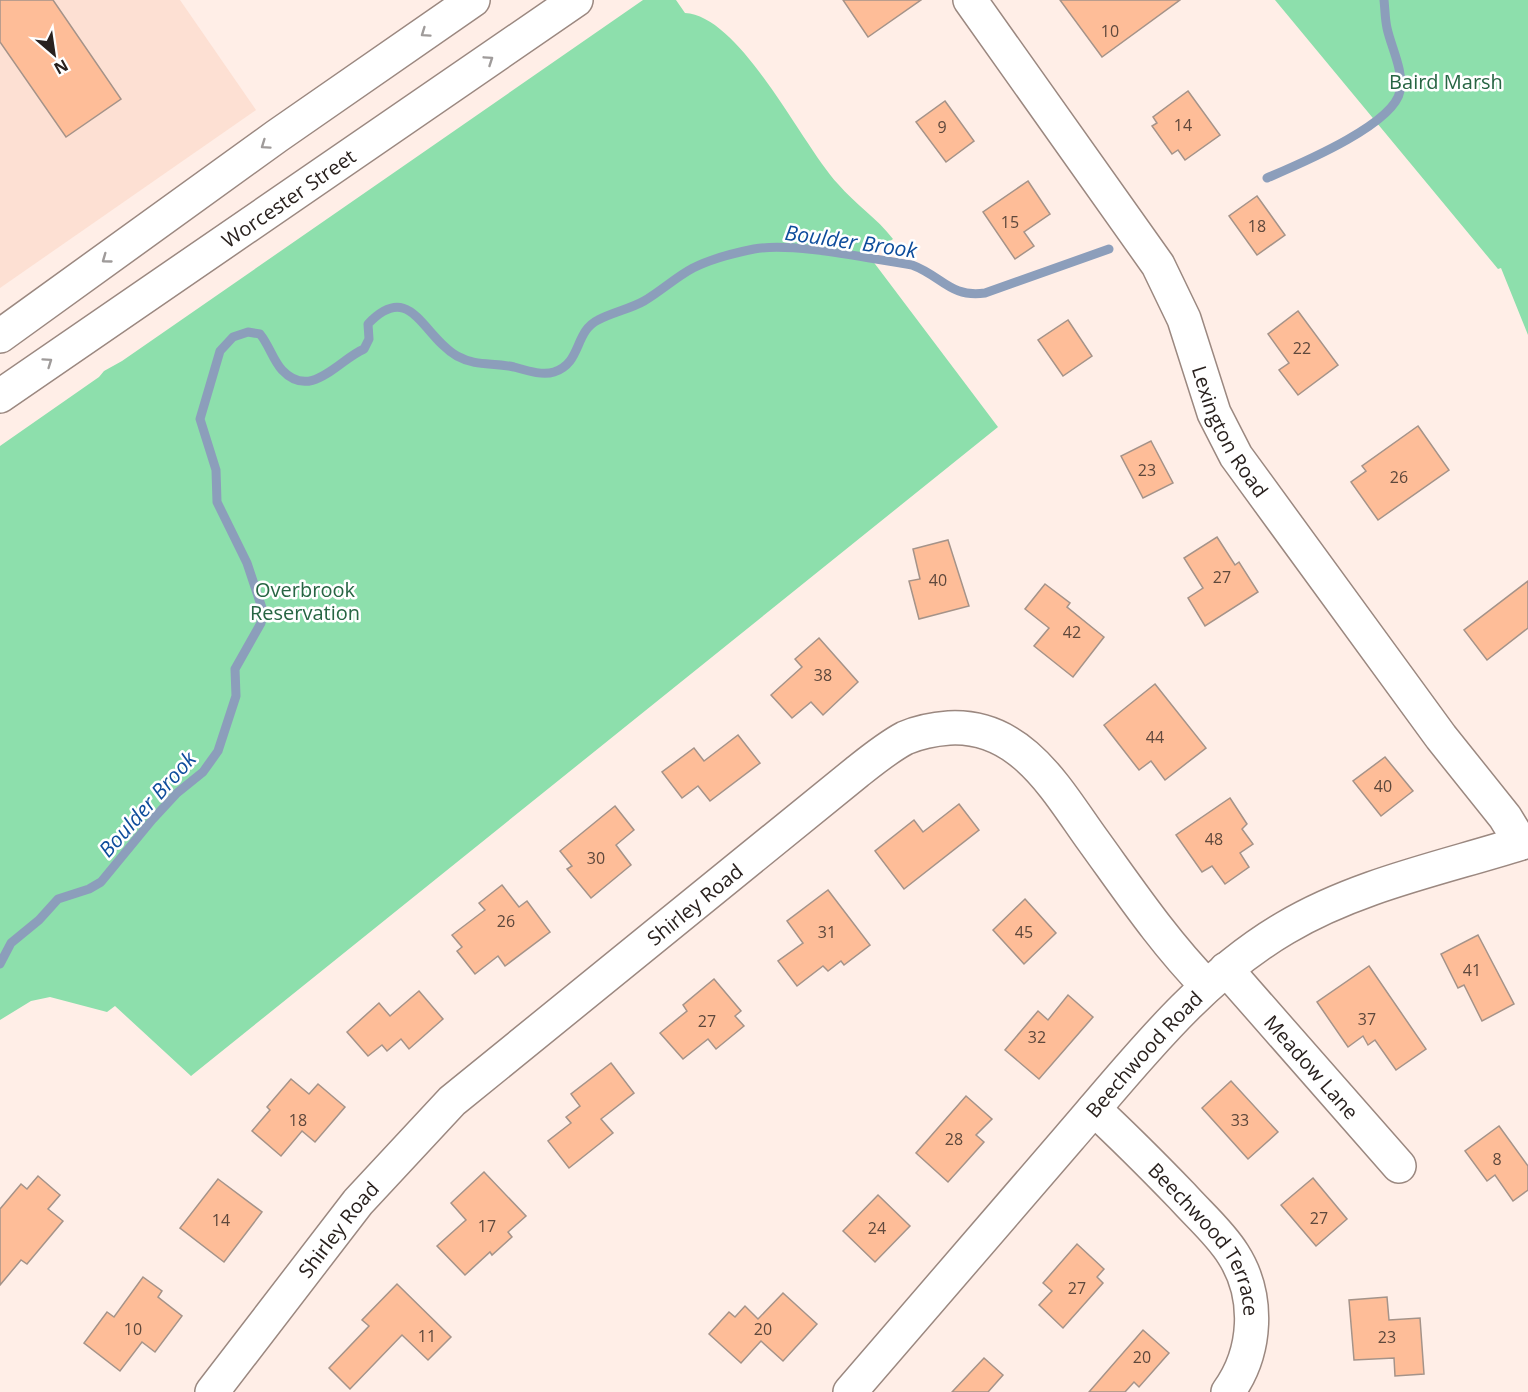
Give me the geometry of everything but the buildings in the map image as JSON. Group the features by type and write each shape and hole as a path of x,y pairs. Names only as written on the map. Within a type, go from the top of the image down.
{"main road":[{"path":"0,336 277,136 473,0"},
{"name":"Worcester Street","path":"0,396 576,0"},
{"name":"Lexington Road","path":"970,0 1158,265 1184,319 1214,413 1236,456 1441,737 1525,842"},
{"name":"Shirley Road","path":"212,1392 358,1202 452,1101 857,772 906,738 933,729 962,728 991,733 1016,746 1056,789 1156,929 1217,977"},
{"name":"Beechwood Road","path":"850,1392 1094,1110 1217,977 1285,928 1323,908 1376,888 1525,842"},
{"name":"Meadow Lane","path":"1217,977 1399,1166"},
{"name":"Beechwood Terrace","path":"1094,1110 1156,1169 1234,1255 1246,1281 1252,1304 1251,1334 1246,1359 1228,1392"}],"shaded area":[{"path":"0,0 180,0 256,110 0,288"}],"green space":[{"name":"Overbrook Reservation","path":"643,0 676,0 685,13 706,20 727,35 748,58 838,184 893,239 873,253 866,252 998,427 191,1076 115,1006 107,1012 50,997 31,1001 0,1020 0,446 99,377 104,371 122,361"},
{"name":"Baird Marsh","path":"1275,0 1528,0 1528,335 1501,268 1498,269"}],"waterway":[{"name":"Boulder Brook","path":"1267,178 1321,154 1363,130 1394,104 1401,83 1397,59 1387,28 1384,0"},
{"name":"Boulder Brook","path":"0,964 11,943 39,920 58,899 89,889 101,882 152,820 177,793 203,772 218,751 236,696 235,669 261,623 263,611 247,563 217,502 216,470 200,419 220,351 233,337 248,332 260,334 282,370 293,378 303,381 314,380 364,349 369,339 368,324 383,312 395,307 406,309 416,316 445,347 457,356 478,363 549,373 563,368 569,362 585,332 598,320 644,301 693,268 715,259 754,249 771,247 811,249 912,265 954,289 973,294 985,293 1109,249"}]}
